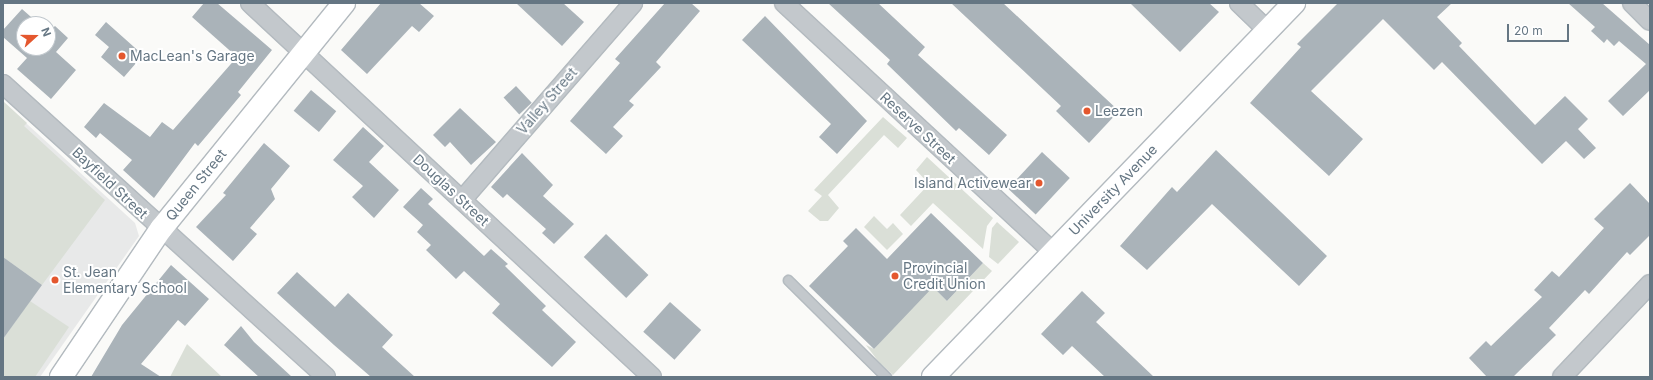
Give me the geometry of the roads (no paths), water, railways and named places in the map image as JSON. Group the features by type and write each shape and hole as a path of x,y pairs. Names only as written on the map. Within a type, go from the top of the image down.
{"main road":[{"name":"Queen Street","path":"61,377 161,229 344,3"},
{"name":"University Avenue","path":"933,377 1294,3"}],"street":[{"name":"Douglas Street","path":"250,3 652,377"},
{"name":"Valley Street","path":"462,200 633,3"},
{"name":"Reserve Street","path":"784,3 1053,252"},
{"path":"1239,3 1267,30"},
{"path":"1632,3 1650,21"},
{"name":"Bayfield Street","path":"3,84 161,229 326,377"},
{"path":"1562,377 1650,284"}],"lane":[{"path":"788,280 886,377"}],"place":[{"name":"MacLean's Garage","path":"122,56"},
{"name":"Leezen","path":"1087,111"},
{"name":"Island Activewear","path":"1039,183"},
{"name":"Provincial Credit Union","path":"895,276"},
{"name":"St. Jean Elementary School","path":"55,280"}]}
